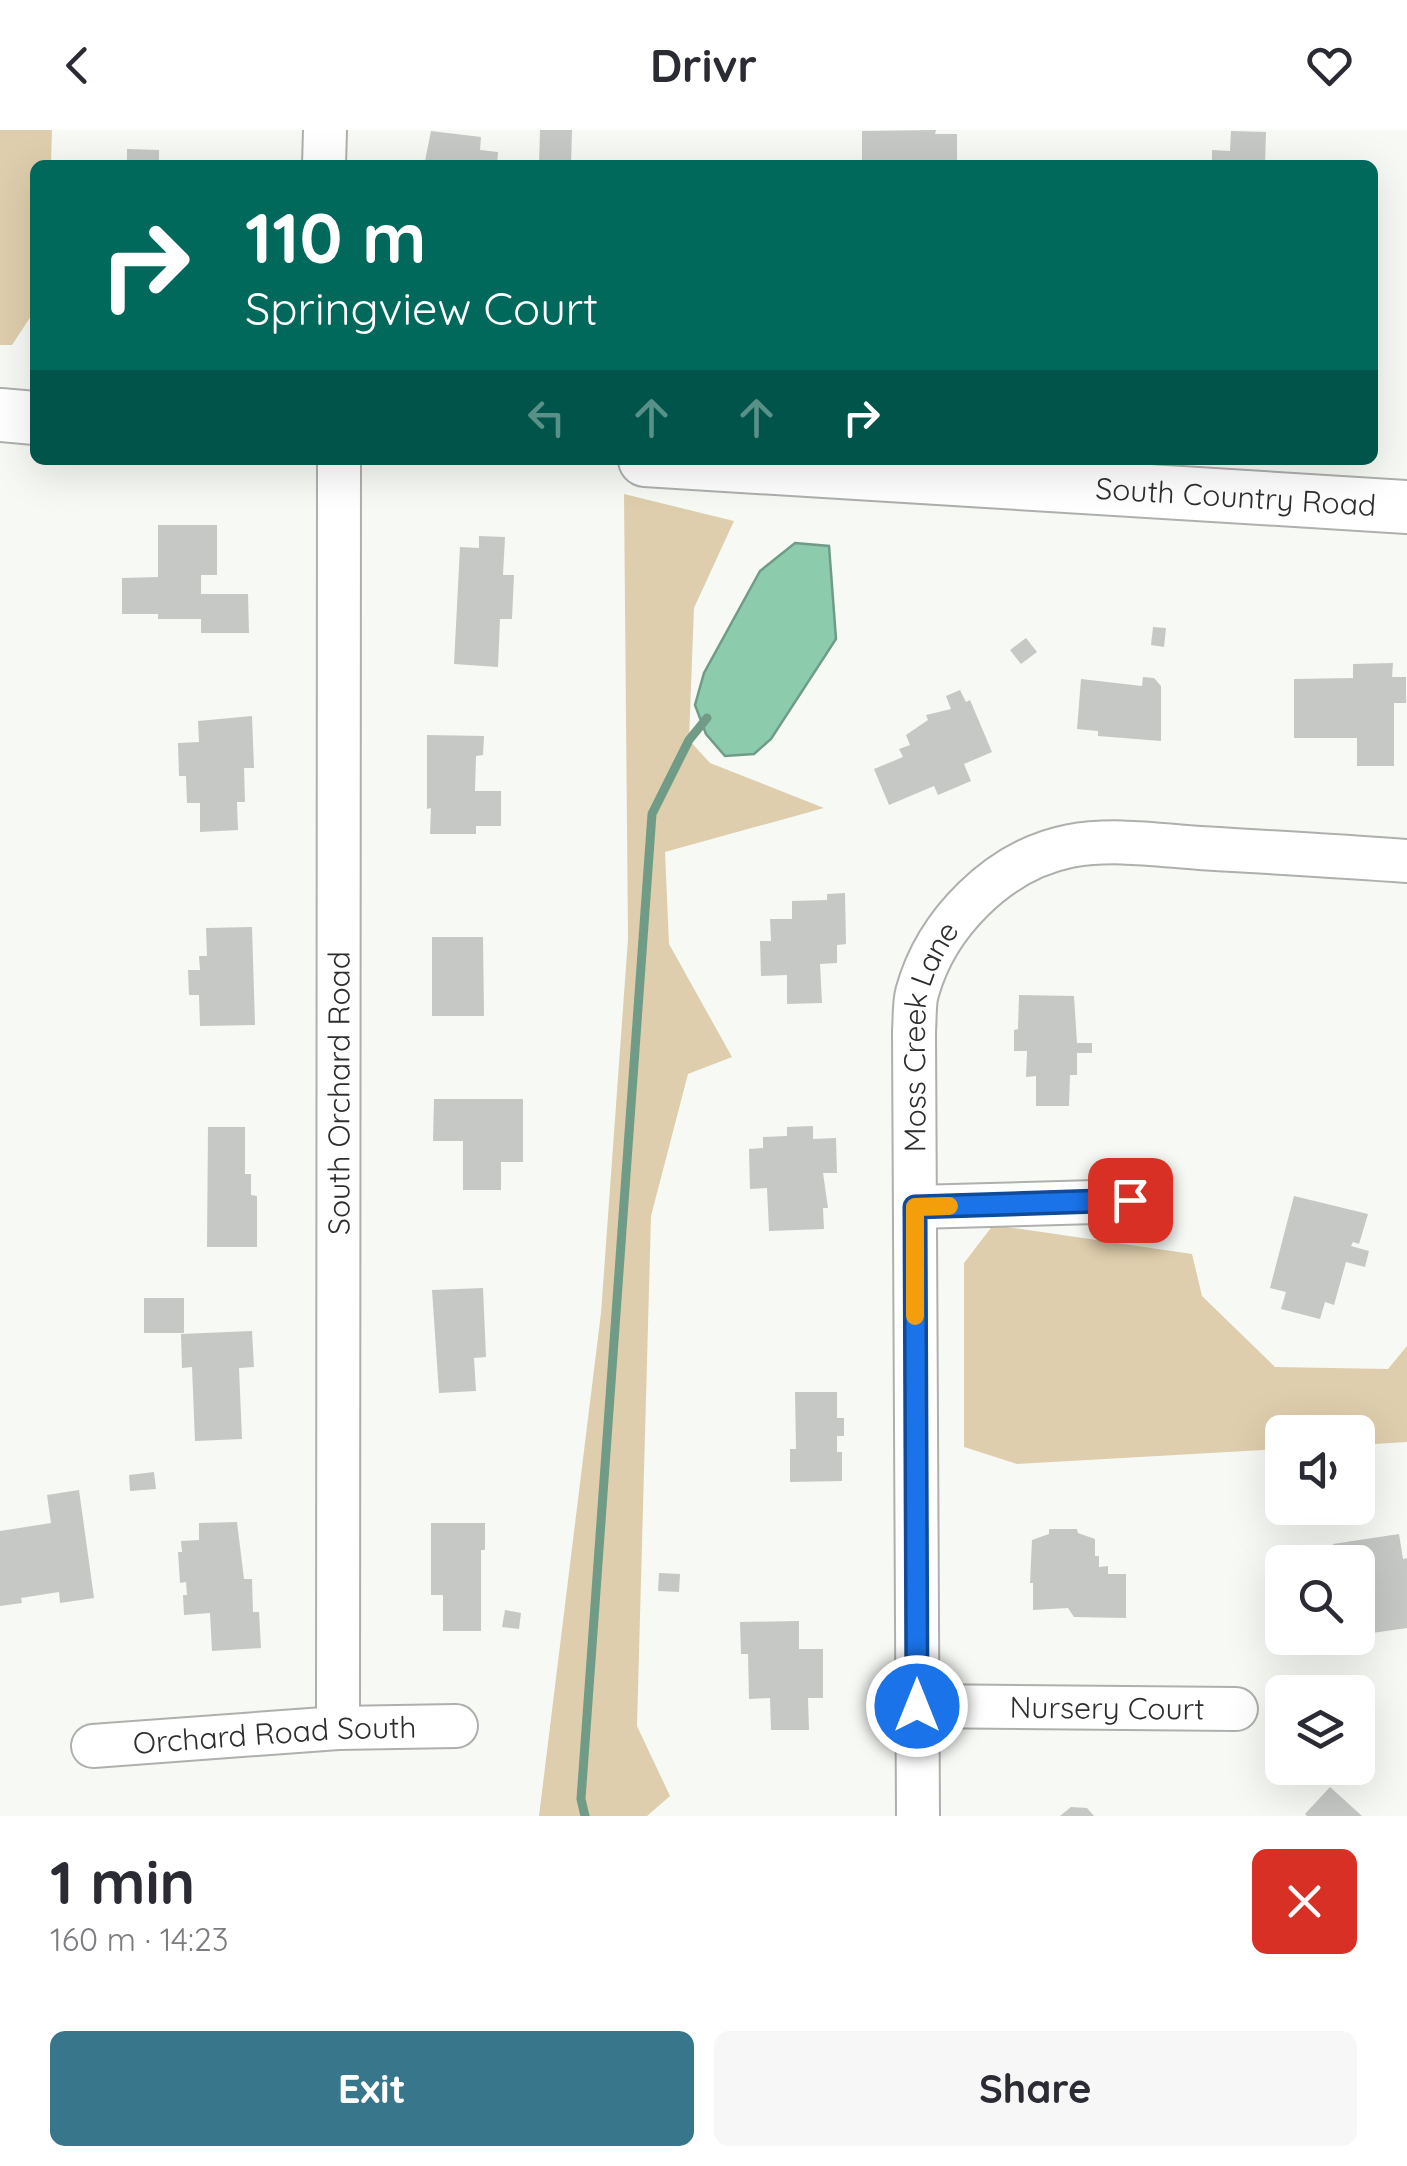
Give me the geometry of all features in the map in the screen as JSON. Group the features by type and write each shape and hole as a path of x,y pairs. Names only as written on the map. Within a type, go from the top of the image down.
{"main road":[{"path":"0,416 30,418"},
{"name":"South Country Road","path":"798,465 1124,475 1407,507"}],"street":[{"path":"324,160 325,130"},
{"name":"South Orchard Road","path":"338,1728 339,465"},
{"name":"Moss Creek Lane","path":"918,1816 916,994 932,952 959,913 998,879 1030,858 1071,846 1121,843 1407,861"},
{"path":"915,1207 1130,1200"},
{"name":"Nursery Court","path":"917,1706 1236,1709"},
{"name":"Orchard Road South","path":"92,1746 338,1728 456,1726"}],"shaded area":[{"path":"0,130 52,130 51,160 30,160 30,318 12,345 0,345"},
{"path":"624,494 734,521 694,608 689,740 710,763 824,808 665,852 669,944 732,1057 688,1074 651,1216 637,1726 670,1796 647,1816 539,1816 601,1313 628,939"},
{"path":"795,543 829,546 836,639 771,739 754,754 725,756 706,734 695,705 704,673 760,571"},
{"path":"993,1225 1192,1254 1202,1296 1275,1367 1388,1369 1407,1346 1407,1442 1375,1444 1375,1415 1265,1415 1265,1450 1017,1464 964,1447 964,1263"}],"building":[{"path":"540,130 572,130 571,160 539,160"},
{"path":"936,130 935,134 957,134 957,160 862,160 862,131"},
{"path":"431,131 481,137 480,150 498,152 497,160 425,160"},
{"path":"1231,131 1266,132 1265,160 1212,160 1212,150 1230,151"},
{"path":"127,149 159,150 159,160 127,160"},
{"path":"158,525 217,525 217,575 201,575 201,594 248,594 249,633 201,633 201,619 122,614 122,578 158,577"},
{"path":"479,536 505,537 503,575 514,575 512,619 500,619 498,667 454,664 460,547 479,548"},
{"path":"1153,627 1166,628 1164,647 1151,645"},
{"path":"1026,638 1037,652 1021,664 1010,650"},
{"path":"1393,663 1392,677 1406,677 1406,703 1394,703 1394,766 1357,766 1357,738 1294,738 1294,679 1353,678 1353,664"},
{"path":"1143,677 1154,678 1161,686 1161,741 1098,736 1098,731 1077,729 1081,679 1142,686"},
{"path":"960,690 966,702 970,700 992,752 964,764 971,781 938,795 934,786 889,805 874,769 903,757 899,749 910,745 906,735 928,720 926,715 951,709 946,696"},
{"path":"252,716 254,768 244,768 245,802 237,802 238,830 200,832 200,803 187,803 186,776 179,776 178,743 199,742 198,721"},
{"path":"427,735 484,736 483,755 476,756 475,791 501,791 501,826 476,826 476,834 430,834"},
{"path":"845,893 846,944 837,945 837,963 820,964 822,1003 787,1004 787,975 761,976 760,941 771,941 770,919 792,919 792,901 827,900 827,894"},
{"path":"252,927 255,1025 200,1026 199,995 189,995 188,970 200,970 199,956 207,956 206,928"},
{"path":"432,937 483,937 484,1016 432,1016"},
{"path":"1019,995 1074,996 1077,1043 1092,1043 1092,1053 1077,1053 1077,1075 1070,1075 1069,1106 1036,1106 1036,1076 1026,1077 1027,1051 1014,1051"},
{"path":"434,1099 523,1099 523,1162 501,1162 501,1190 463,1190 463,1141 433,1141"},
{"path":"813,1126 813,1139 836,1138 837,1173 823,1173 828,1208 823,1208 824,1229 769,1231 767,1188 750,1189 749,1149 763,1148 763,1137 787,1136 787,1127"},
{"path":"208,1127 245,1127 245,1174 251,1174 251,1195 257,1196 257,1247 207,1247"},
{"path":"1294,1196 1368,1214 1359,1244 1353,1242 1351,1246 1369,1251 1365,1267 1346,1262 1334,1305 1325,1302 1320,1319 1281,1309 1286,1292 1270,1288"},
{"path":"483,1288 486,1357 474,1358 476,1391 439,1393 432,1290"},
{"path":"144,1298 184,1298 184,1333 144,1333"},
{"path":"252,1331 254,1367 239,1368 242,1439 195,1441 192,1367 182,1368 181,1334"},
{"path":"795,1392 837,1392 837,1418 844,1418 844,1436 837,1436 837,1452 842,1452 842,1481 790,1482 790,1449 796,1449"},
{"path":"154,1472 156,1489 130,1491 129,1475"},
{"path":"79,1490 94,1598 60,1603 59,1592 0,1606 0,1531 51,1523 47,1495"},
{"path":"237,1522 244,1579 252,1579 253,1612 259,1612 261,1648 212,1651 210,1613 184,1615 186,1582 180,1583 178,1552 182,1552 181,1541 199,1540 199,1523"},
{"path":"431,1523 485,1523 481,1631 443,1631 443,1595 431,1595"},
{"path":"1049,1529 1077,1529 1078,1533 1095,1539 1099,1567 1108,1566 1108,1574 1126,1574 1126,1618 1074,1617 1068,1608 1033,1610 1032,1540 1049,1534"},
{"path":"1399,1534 1403,1559 1407,1558 1407,1628 1375,1633 1375,1545 1333,1544"},
{"path":"659,1573 680,1574 679,1592 658,1591"},
{"path":"505,1610 521,1613 519,1629 502,1627"},
{"path":"799,1621 799,1649 823,1649 823,1698 808,1698 809,1730 771,1730 770,1698 749,1699 748,1654 741,1654 740,1622"},
{"path":"1330,1787 1362,1816 1307,1816"},
{"path":"1071,1807 1087,1808 1094,1816 1060,1816"}],"waterway":[{"path":"585,1816 581,1799 652,814 689,740 707,718"}],"slow traffic":[{"path":"915,1316 915,1207 949,1206"}],"route":[{"path":"917,1706 915,1207 1130,1200"}]}
